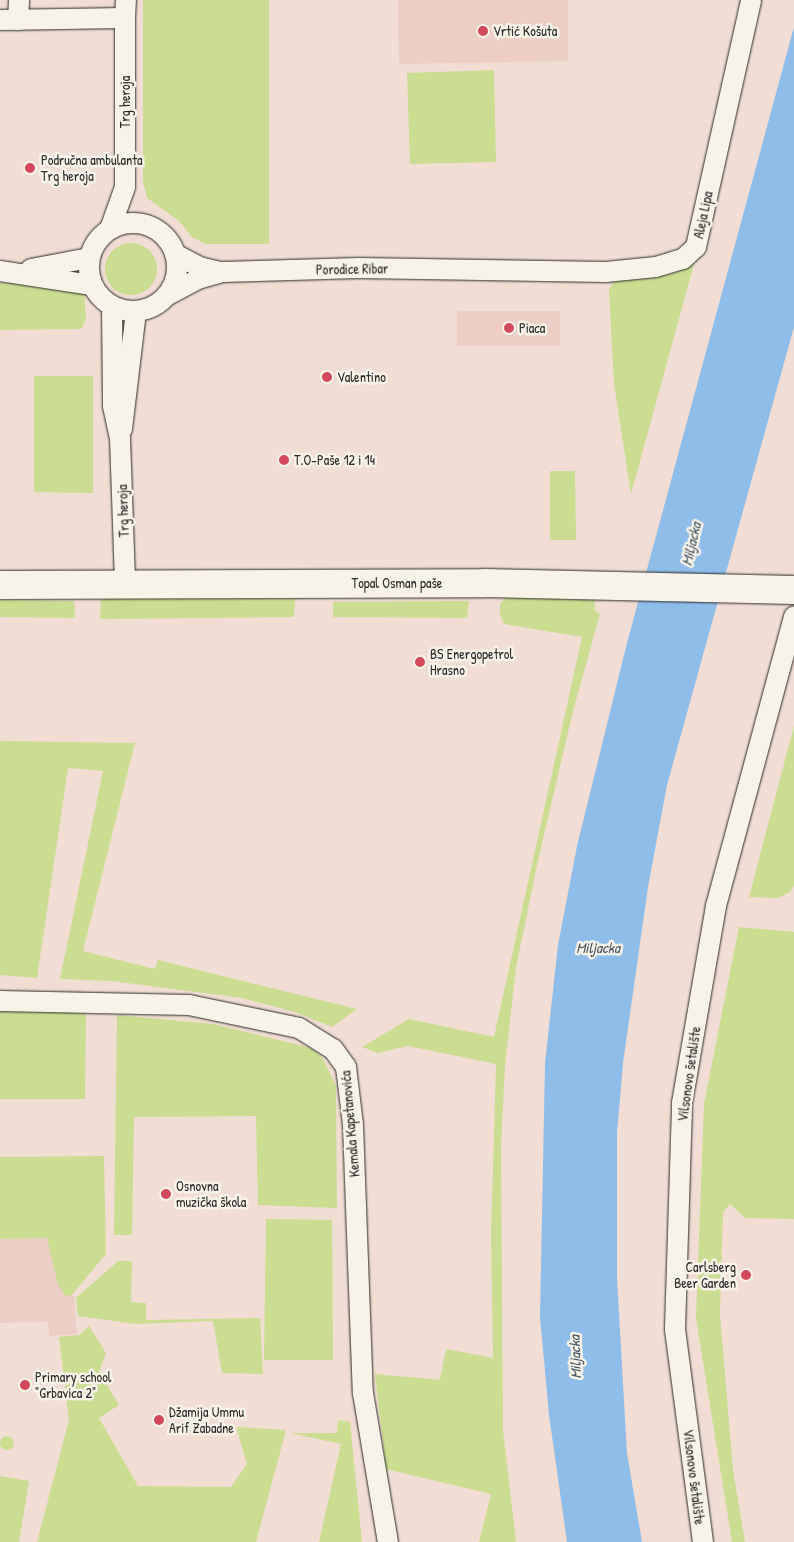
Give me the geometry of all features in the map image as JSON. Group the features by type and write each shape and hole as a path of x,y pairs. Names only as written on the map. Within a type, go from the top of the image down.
{"street":[{"path":"9,20 19,0"},
{"name":"Aleja Lipa","path":"484,269 606,272 656,267 683,259 696,247 751,0"},
{"path":"9,20 126,9"},
{"name":"Trg heroja","path":"126,9 125,187 136,223"},
{"name":"Trg heroja","path":"110,229 125,187"},
{"path":"136,223 154,228 164,235 175,254 176,279 168,295 156,305 136,312 112,306 92,285 89,258 99,238 110,229 136,223"},
{"name":"Porodice Ribar","path":"175,254 199,267 220,272 358,268 484,269"},
{"path":"7,272 89,258"},
{"path":"7,272 92,285"},
{"name":"Porodice Ribar","path":"168,295 220,272"},
{"name":"Trg heroja","path":"112,306 113,406 120,438"},
{"name":"Trg heroja","path":"125,584 120,438 136,312"},
{"name":"Topal Osman paše","path":"0,585 485,583 794,590"},
{"name":"Vilsonovo šetalište","path":"703,1542 675,1329 682,1103 716,906 794,616"},
{"name":"Kemala Kapetanovića","path":"0,1001 189,1006 299,1028 333,1049 346,1067 353,1135 363,1392 388,1542"}],"shaded area":[{"name":"Vrtić Košuta","path":"398,0 568,0 568,61 399,64"},
{"name":"Piaca","path":"457,311 560,311 560,346 457,346"},
{"path":"47,1238 71,1296 74,1296 77,1334 49,1336 48,1322 0,1323 0,1239"}],"green space":[{"path":"143,0 269,0 269,244 206,244 192,237 179,221 147,198 143,181"},
{"path":"494,70 496,162 410,164 407,73"},
{"path":"126,243 136,243 150,250 157,264 157,274 150,288 136,295 126,295 116,291 109,284 105,274 105,264 109,254 116,247"},
{"path":"694,264 631,494 614,384 609,290 615,279 673,273"},
{"path":"0,283 78,285 84,292 86,319 81,329 0,330"},
{"path":"34,376 93,376 93,493 34,492"},
{"path":"550,471 575,471 576,540 550,540"},
{"path":"594,594 595,611 600,614 573,711 537,865 516,968 505,1065 501,1146 503,1430 516,1542 479,1542 491,1494 386,1469 375,1374 440,1380 446,1349 493,1358 491,1233 496,1064 408,1046 378,1053 362,1047 409,1019 494,1037 582,637 504,624 500,615 500,604 508,596"},
{"path":"101,599 295,599 294,617 100,619"},
{"path":"0,600 74,601 75,618 0,617"},
{"path":"469,601 467,618 333,617 333,602"},
{"path":"794,726 794,886 790,892 778,898 749,897"},
{"path":"0,741 135,743 83,951 155,969 158,960 357,1009 332,1027 295,1012 242,998 112,981 60,979 103,771 68,768 37,978 0,975"},
{"path":"739,927 794,932 794,1219 745,1218 730,1204 723,1212 720,1314 733,1470 745,1542 732,1542 696,1318 704,1104"},
{"path":"0,1010 86,1010 85,1099 0,1099"},
{"path":"117,1015 213,1024 311,1048 322,1057 336,1086 337,1208 258,1205 256,1116 134,1117 132,1235 114,1235"},
{"path":"104,1156 106,1254 71,1296 65,1295 58,1284 47,1238 0,1239 0,1157"},
{"path":"266,1219 332,1220 333,1360 264,1360"},
{"path":"118,1261 132,1261 131,1302 146,1303 146,1320 260,1318 263,1374 222,1373 213,1321 135,1324 78,1316 76,1298"},
{"path":"89,1326 106,1353 99,1372 119,1405 99,1418 138,1486 231,1487 247,1464 236,1427 286,1430 256,1542 37,1542 69,1420 59,1337 79,1335"},
{"path":"338,1420 350,1422 362,1542 319,1542 341,1444 290,1433 337,1433"},
{"path":"4,1436 10,1436 14,1443 10,1450 4,1450 0,1446 0,1440"},
{"path":"0,1476 29,1481 19,1542 0,1542"}],"water":[{"name":"Miljacka","path":"794,27 794,327 667,785 648,887 623,1063 617,1133 617,1278 627,1453 642,1542 567,1542 549,1415 540,1317 545,1063 558,945 577,846 627,643"}],"place":[{"name":"Vrtić Košuta","path":"483,31"},
{"name":"Područna ambulanta Trg heroja","path":"30,168"},
{"name":"Piaca","path":"509,328"},
{"name":"Valentino","path":"327,377"},
{"name":"T.O-Paše 12 i 14","path":"284,460"},
{"name":"BS Energopetrol Hrasno","path":"420,662"},
{"name":"Osnovna muzička škola","path":"166,1194"},
{"name":"Carlsberg Beer Garden","path":"746,1275"},
{"name":"Primary school \"Grbavica 2\"","path":"25,1385"},
{"name":"Džamija Ummu Arif Zabadne","path":"159,1420"}]}
